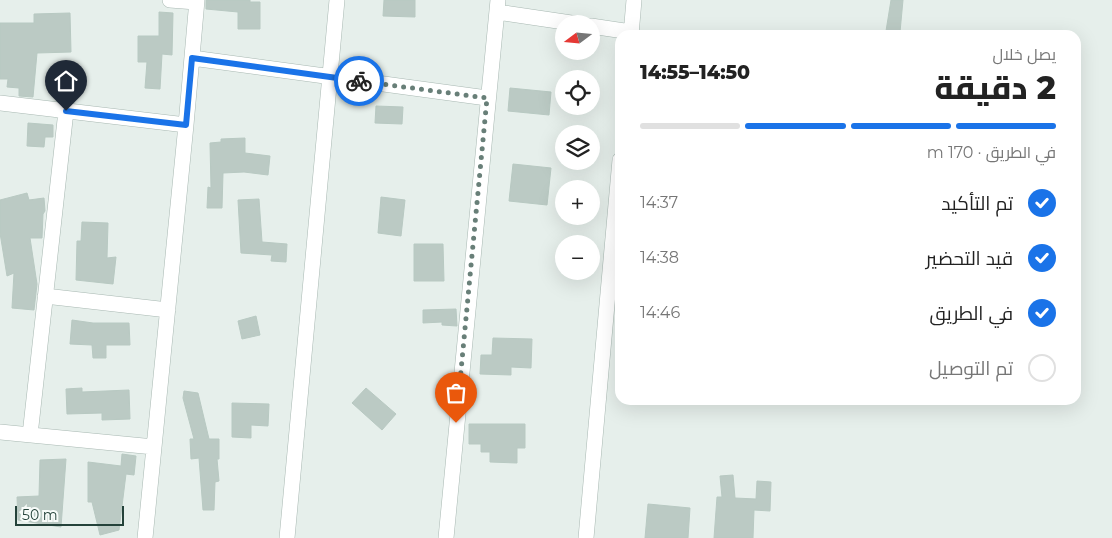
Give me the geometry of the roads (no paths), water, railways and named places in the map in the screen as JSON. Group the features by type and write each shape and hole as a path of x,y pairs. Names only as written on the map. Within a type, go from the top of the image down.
{"street":[{"path":"145,538 186,125 196,1 170,0"},
{"path":"287,538 337,0"},
{"path":"631,30 634,0"},
{"path":"446,538 487,98 498,6 555,19"},
{"path":"600,28 615,31"},
{"path":"192,58 487,98"},
{"path":"0,103 186,125"},
{"path":"30,435 66,111"},
{"path":"586,538 615,216"},
{"path":"45,296 168,310"},
{"path":"0,432 154,447"}]}
